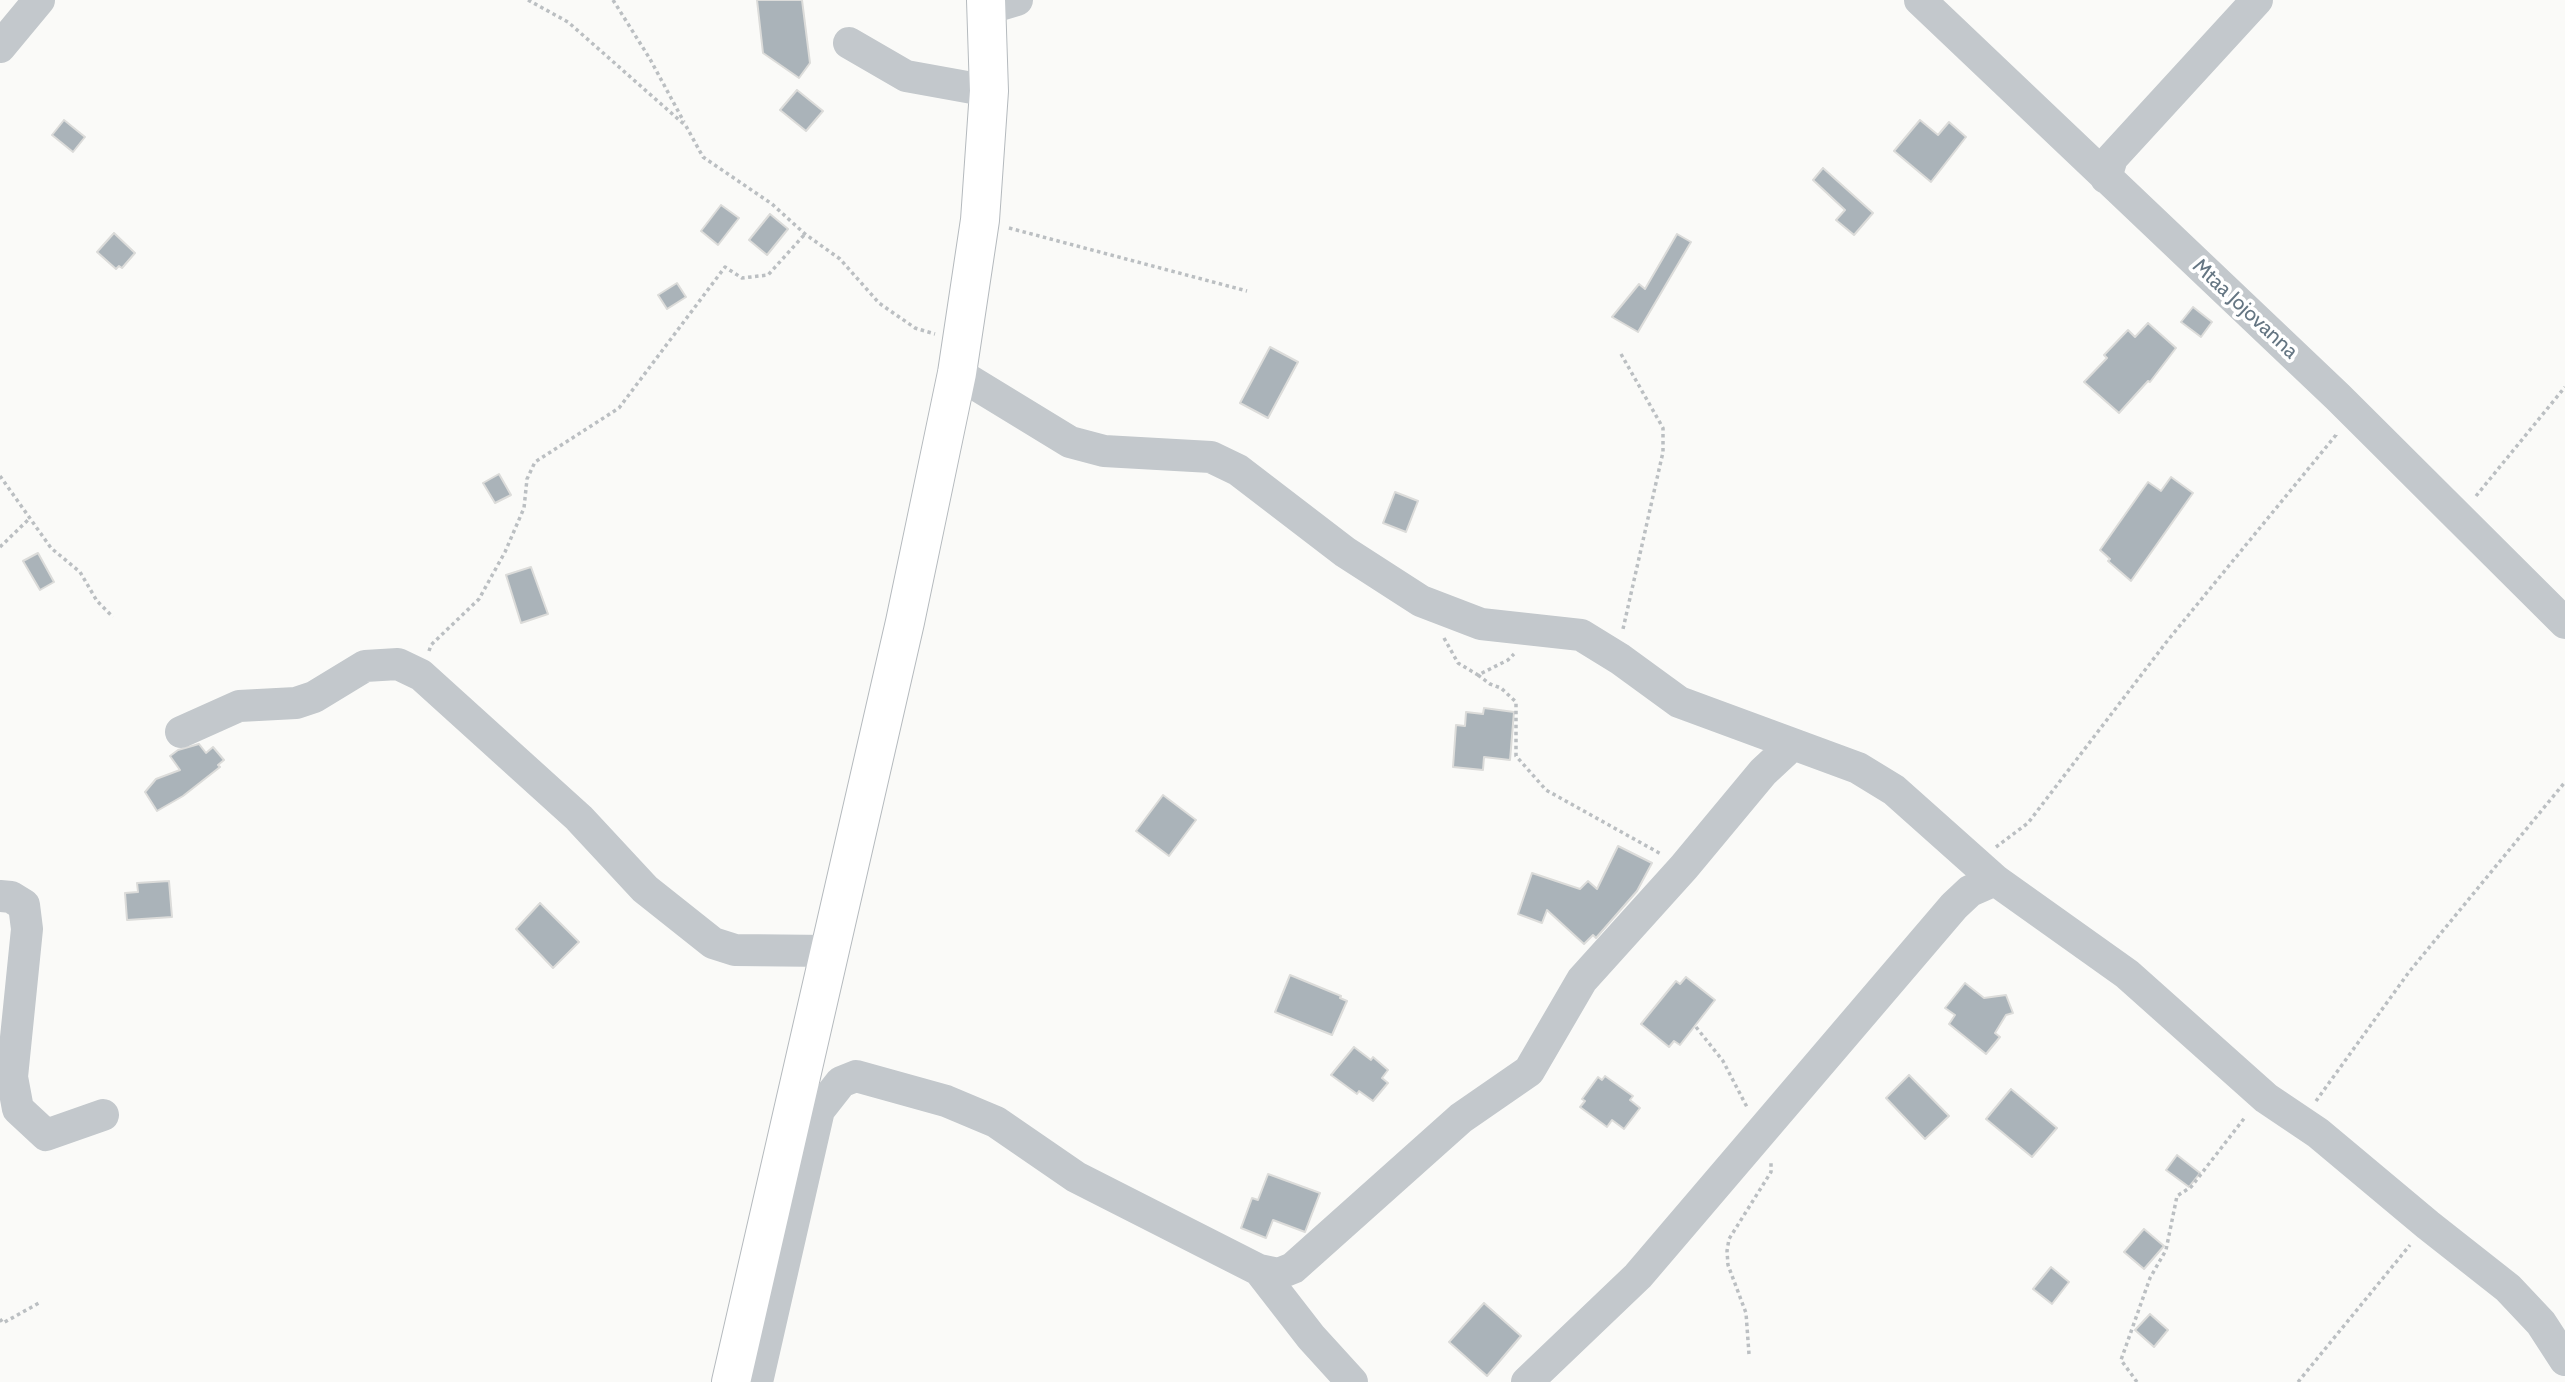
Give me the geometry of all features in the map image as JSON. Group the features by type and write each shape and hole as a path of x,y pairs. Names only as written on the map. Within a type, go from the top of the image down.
{"main road":[{"path":"731,1382 905,622 960,357 980,220 996,3"}],"street":[{"path":"0,47 39,0"},
{"name":"Mtaa Jojovanna","path":"1920,0 2338,397 2565,623"},
{"path":"2106,178 2112,158 2257,0"},
{"path":"849,43 906,76 989,90"},
{"path":"960,357 1070,442 1104,451 1211,457 1238,470 1345,552 1421,601 1481,624 1581,635 1620,659 1679,702 1858,768 1894,790 1995,880 2127,974 2266,1098 2318,1133 2427,1225 2508,1288 2541,1323 2565,1360"},
{"path":"181,732 239,706 296,703 314,697 365,666 398,663 421,675 579,818 645,889 713,943 735,950 829,951"},
{"path":"757,1382 819,1110 841,1082 856,1076 946,1101 996,1122 1076,1177 1259,1270 1278,1274 1293,1268 1461,1118 1528,1071 1582,980 1684,867 1763,772 1792,745"},
{"path":"1527,1382 1638,1276 1954,906 1970,891 1995,880"},
{"path":"0,897 11,897 24,905 27,929 12,1077 18,1109 46,1135 103,1115"},
{"path":"1259,1270 1311,1337 1352,1382"}],"path":[{"path":"528,0 568,22 686,126"},
{"path":"613,0 650,59 703,157 772,204 805,234 840,259 879,303 960,357"},
{"path":"980,220 1247,291"},
{"path":"421,675 431,645 479,599 505,552 524,508 527,479 535,462 619,408 725,267 742,278 768,275 805,234"},
{"path":"1620,659 1623,627 1664,452 1663,428 1621,354"},
{"path":"2460,517 2565,387"},
{"path":"1971,857 1998,846 2028,822 2168,640 2336,435 2338,397"},
{"path":"0,476 51,548 80,572 97,601 113,617"},
{"path":"0,547 29,519"},
{"path":"1478,676 1501,688 1516,702 1517,756 1546,790 1684,867"},
{"path":"2318,1133 2312,1107 2409,972 2565,782"},
{"path":"1696,1027 1723,1061 1759,1136 1771,1150 1771,1172 1729,1239 1727,1251 1728,1265 1746,1313 1749,1354"},
{"path":"2137,1382 2121,1360 2150,1278 2166,1250 2177,1196 2191,1188 2252,1108 2266,1098"},
{"path":"2298,1382 2427,1225"},
{"path":"0,1319 3,1323 39,1303"}],"building":[{"path":"757,0 802,0 810,63 799,78 763,53"},
{"path":"797,90 823,111 806,131 780,110"},
{"path":"64,120 85,137 73,152 52,135"},
{"path":"1920,120 1938,135 1949,122 1966,137 1931,182 1894,151"},
{"path":"1823,168 1873,213 1854,235 1836,220 1845,210 1813,180"},
{"path":"721,205 739,218 718,245 701,231"},
{"path":"770,214 788,229 767,255 749,240"},
{"path":"114,233 135,253 122,268 119,266 116,269 97,252"},
{"path":"1677,234 1691,242 1638,332 1612,317 1639,284 1645,289"},
{"path":"677,283 686,297 667,309 658,295"},
{"path":"2193,307 2212,322 2201,337 2181,322"},
{"path":"2148,323 2176,348 2150,382 2148,381 2119,413 2084,382 2107,358 2104,355 2128,330 2135,337"},
{"path":"1270,347 1298,362 1268,418 1240,403"},
{"path":"499,474 511,495 495,503 483,483"},
{"path":"2171,477 2193,493 2131,581 2108,561 2110,559 2100,550 2148,482 2161,491"},
{"path":"1395,492 1418,501 1406,532 1383,523"},
{"path":"38,553 54,582 40,590 23,561"},
{"path":"531,567 548,614 521,623 506,575"},
{"path":"1484,708 1514,712 1510,760 1484,757 1483,770 1453,767 1456,725 1465,726 1466,712 1483,714"},
{"path":"199,744 206,753 213,747 224,760 218,765 220,767 183,796 157,811 145,792 156,779 180,770 170,756 178,750"},
{"path":"1163,795 1196,820 1169,856 1136,831"},
{"path":"1618,846 1652,863 1637,891 1596,938 1593,935 1584,944 1547,910 1542,923 1518,914 1532,873 1580,889 1588,881 1597,889"},
{"path":"169,881 172,917 127,920 125,893 138,892 137,883"},
{"path":"540,903 579,942 553,968 516,929"},
{"path":"1290,975 1347,1001 1332,1035 1275,1012"},
{"path":"1686,977 1715,1000 1680,1045 1674,1041 1669,1047 1641,1024 1676,981 1680,984"},
{"path":"1965,983 1984,998 2006,995 2013,1013 2006,1015 1995,1033 2000,1037 1986,1054 1949,1024 1955,1015 1945,1008"},
{"path":"1354,1047 1371,1060 1373,1057 1388,1070 1382,1078 1388,1083 1373,1101 1359,1091 1357,1094 1331,1075"},
{"path":"1909,1075 1949,1116 1925,1139 1886,1098"},
{"path":"1605,1076 1633,1096 1630,1100 1640,1108 1624,1129 1612,1120 1607,1127 1580,1107 1585,1101 1582,1099 1598,1077 1602,1080"},
{"path":"2011,1089 2057,1128 2032,1157 1986,1119"},
{"path":"2177,1155 2200,1173 2189,1187 2166,1170"},
{"path":"1268,1174 1320,1193 1305,1232 1273,1220 1266,1238 1241,1228 1252,1198 1258,1200"},
{"path":"2144,1229 2164,1246 2144,1269 2124,1252"},
{"path":"2051,1267 2069,1282 2052,1304 2033,1289"},
{"path":"1484,1303 1521,1336 1487,1376 1449,1342"},
{"path":"2150,1314 2168,1330 2154,1347 2135,1330"}]}
